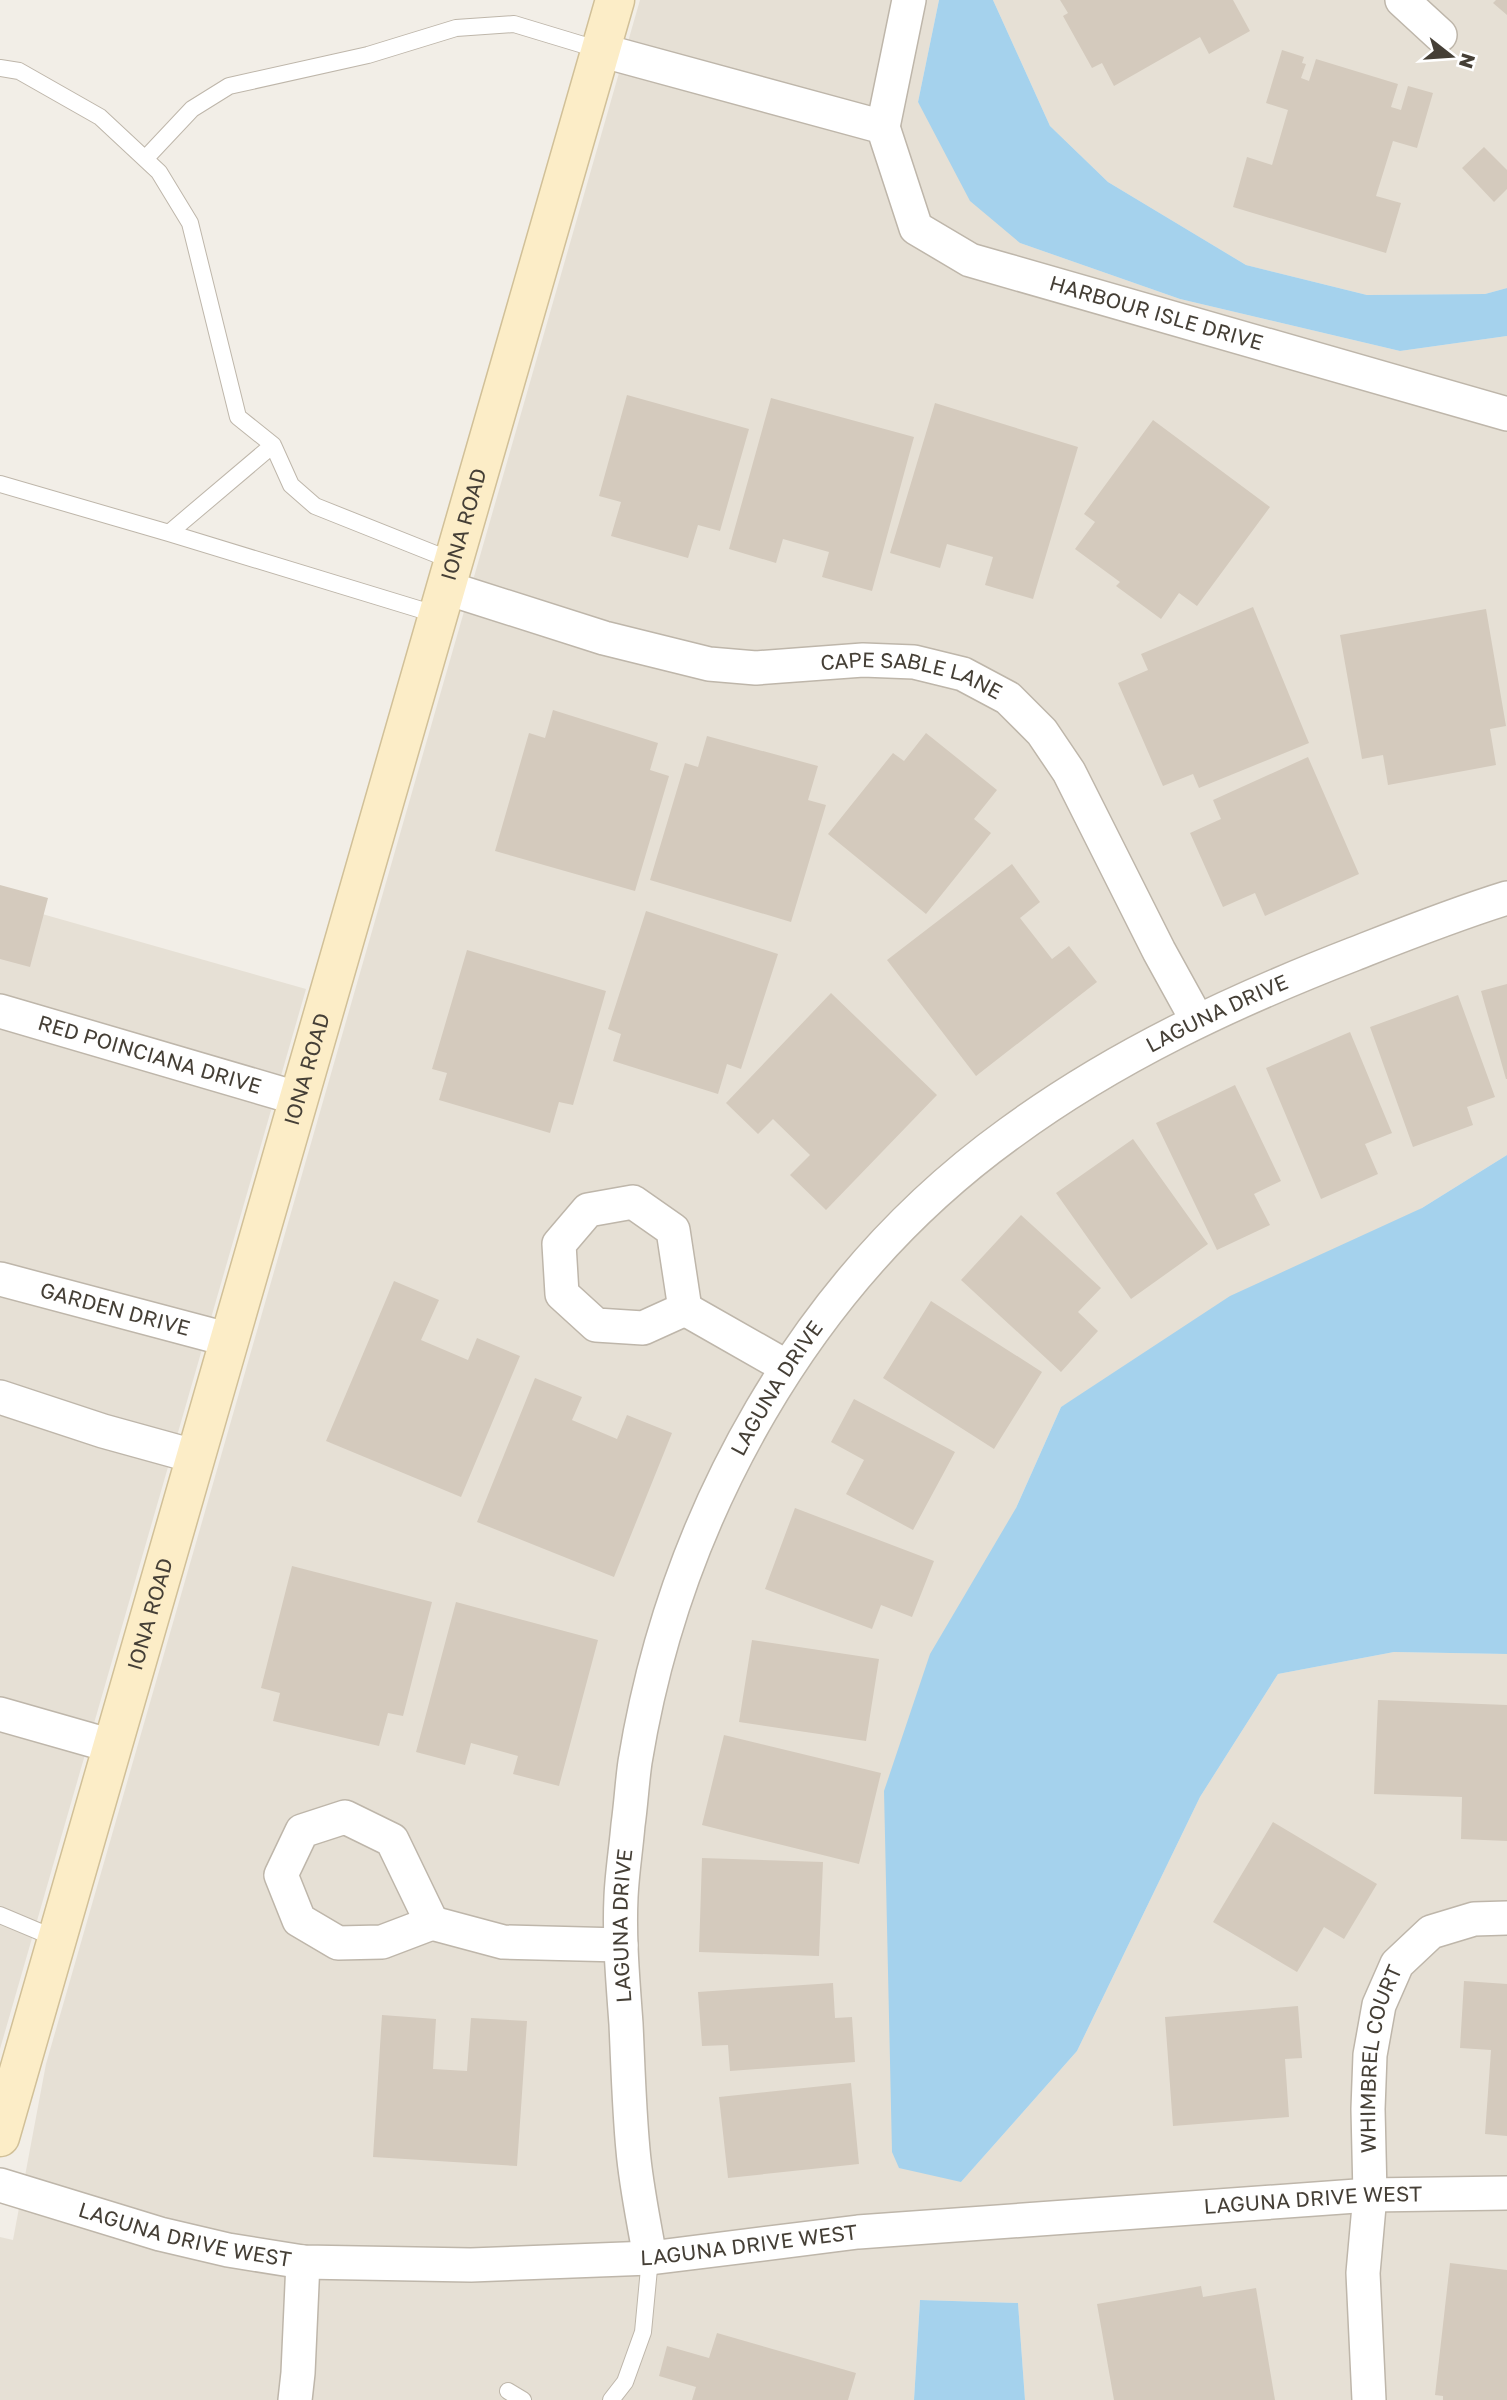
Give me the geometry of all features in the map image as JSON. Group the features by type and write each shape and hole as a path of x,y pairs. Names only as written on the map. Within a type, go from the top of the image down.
{"street":[{"name":"IONA ROAD","path":"0,2137 615,0"},
{"name":"HARBOUR ISLE DRIVE","path":"909,0 883,127 916,228 970,260 1507,414"},
{"path":"1402,0 1440,35"},
{"path":"600,50 883,127"},
{"name":"CAPE SABLE LANE","path":"446,588 604,638 709,664 756,668 863,660 914,662 963,674 1008,698 1042,732 1069,772 1158,951 1197,1020"},
{"name":"LAGUNA DRIVE","path":"649,2258 634,2154 621,1945 621,1895 635,1762 671,1612 693,1550 731,1465 787,1367 829,1306 870,1259 914,1213 1011,1131 1109,1069 1197,1020 1303,973 1451,916 1507,898"},
{"name":"RED POINCIANA DRIVE","path":"0,1011 300,1099"},
{"name":"GARDEN DRIVE","path":"0,1279 230,1340"},
{"path":"685,1309 787,1367"},
{"path":"0,1397 103,1431 197,1457"},
{"path":"0,1714 112,1746"},
{"path":"432,1923 392,1840 345,1817 302,1831 281,1875 299,1920 338,1943 382,1942 432,1923 503,1942 621,1945"},
{"name":"WHIMBREL COURT","path":"1369,2400 1363,2273 1370,2195 1370,2055 1379,2005 1397,1964 1431,1932 1474,1919 1507,1918"},
{"name":"LAGUNA DRIVE WEST","path":"0,2185 160,2234 228,2250 303,2262 471,2265 649,2258 858,2232 1370,2195 1507,2193"},
{"path":"295,2400 303,2262"}],"lane":[{"path":"145,159 192,109 229,86 368,55 456,28 514,24 600,50"},
{"path":"0,68 19,71 100,117 159,172 190,223 238,417 273,446 291,485 315,506 446,588"},
{"path":"169,533 273,446"},
{"path":"0,484 169,533 446,588"},
{"path":"0,1915 57,1939"},
{"path":"611,2400 625,2382 643,2332 649,2258"},
{"path":"509,2391 523,2400"}],"shaded area":[{"path":"640,0 939,0 918,102 1020,243 1180,299 1400,351 1507,336 1507,1155 1422,1208 1061,1407 1016,1508 961,2182 1077,2051 1200,1797 1278,1674 1394,1652 1507,1654 1507,2400 1025,2400 1018,2303 920,2300 914,2400 0,2400 0,2237 13,2240 46,2064"},
{"path":"993,0 1507,0 1507,288 1485,294 1367,295 1246,265 1108,182 1050,126"},
{"path":"0,902 306,989 0,2049"}],"water":[{"path":"939,0 993,0 1050,126 1108,182 1246,265 1367,295 1485,294 1507,288 1507,336 1400,351 1180,299 1020,243 970,201 918,102"},
{"path":"1507,1155 1507,1654 1394,1652 1278,1674 1200,1797 1077,2051 961,2182 899,2168 892,2152 884,1791 930,1654 1016,1508 1061,1407 1230,1296 1422,1208"},
{"path":"920,2300 1018,2303 1025,2400 914,2400"}],"building":[{"path":"1060,0 1233,0 1250,31 1209,54 1200,37 1114,86 1102,63 1092,68 1063,16 1068,13"},
{"path":"1496,0 1507,0 1507,15 1493,3"},
{"path":"1282,50 1304,57 1302,63 1306,64 1301,78 1309,81 1316,59 1398,84 1391,107 1401,110 1408,86 1433,93 1417,148 1393,141 1376,196 1401,203 1386,253 1233,207 1247,157 1272,165 1288,110 1266,103"},
{"path":"1484,147 1507,170 1507,189 1494,202 1462,168"},
{"path":"627,395 749,429 720,531 698,525 688,558 611,536 621,502 599,496"},
{"path":"771,398 914,437 872,591 822,577 829,552 783,539 776,563 729,549"},
{"path":"935,403 1078,447 1033,599 985,585 993,557 947,544 940,568 890,553"},
{"path":"1153,420 1270,507 1197,606 1179,593 1161,619 1116,586 1120,582 1075,549 1095,522 1084,514"},
{"path":"1253,607 1309,743 1199,788 1193,774 1163,786 1118,683 1148,670 1141,654"},
{"path":"1486,609 1506,726 1490,729 1496,765 1388,785 1383,755 1362,759 1340,635"},
{"path":"553,710 658,743 650,770 669,776 635,891 495,851 529,733 545,738"},
{"path":"926,733 997,790 974,819 991,833 926,914 828,834 893,753 904,761"},
{"path":"707,736 818,766 808,800 826,805 791,922 650,880 685,763 698,767"},
{"path":"1308,757 1359,874 1265,916 1255,893 1223,907 1190,833 1221,819 1213,800"},
{"path":"1012,864 1040,902 1020,918 1052,959 1069,946 1097,982 976,1076 887,960"},
{"path":"0,885 48,898 30,967 0,959"},
{"path":"646,911 778,954 741,1069 727,1064 718,1094 613,1061 621,1034 608,1029"},
{"path":"467,950 606,991 573,1105 559,1102 550,1133 439,1100 447,1073 432,1069"},
{"path":"1507,984 1507,1079 1506,1079 1481,991"},
{"path":"831,993 937,1095 826,1210 790,1175 810,1155 773,1119 758,1134 726,1103"},
{"path":"1458,995 1495,1097 1467,1107 1473,1125 1413,1147 1370,1027"},
{"path":"1350,1032 1392,1133 1365,1144 1378,1174 1321,1199 1266,1068"},
{"path":"1235,1085 1281,1181 1254,1194 1270,1225 1217,1250 1156,1123"},
{"path":"1133,1139 1208,1244 1131,1299 1056,1193"},
{"path":"1021,1215 1101,1288 1078,1312 1098,1331 1061,1372 961,1280"},
{"path":"394,1281 439,1300 421,1340 468,1360 477,1338 520,1356 461,1497 326,1441"},
{"path":"931,1301 1042,1372 994,1449 883,1378"},
{"path":"535,1378 582,1397 572,1420 617,1439 627,1415 672,1433 614,1577 477,1522"},
{"path":"854,1399 955,1452 913,1530 846,1494 864,1460 831,1442"},
{"path":"795,1508 934,1561 912,1617 881,1605 872,1629 765,1589"},
{"path":"292,1566 432,1602 403,1716 388,1713 379,1746 273,1721 280,1693 261,1688"},
{"path":"456,1602 598,1640 559,1786 513,1774 518,1756 471,1743 465,1765 416,1752"},
{"path":"752,1640 879,1659 866,1741 739,1722"},
{"path":"1378,1700 1507,1705 1507,1841 1461,1839 1462,1797 1374,1794"},
{"path":"724,1735 881,1773 859,1864 702,1825"},
{"path":"1273,1822 1377,1884 1344,1939 1324,1927 1297,1972 1213,1922"},
{"path":"702,1858 823,1862 819,1956 699,1952"},
{"path":"1464,1981 1507,1984 1507,2136 1485,2134 1491,2050 1460,2048"},
{"path":"833,1983 835,2018 852,2017 855,2062 730,2071 728,2045 702,2046 698,1992"},
{"path":"1298,2006 1302,2058 1285,2059 1289,2117 1173,2126 1165,2017"},
{"path":"382,2015 436,2019 433,2069 467,2071 471,2018 527,2021 517,2166 373,2157"},
{"path":"851,2083 859,2164 728,2178 719,2097"},
{"path":"1450,2263 1507,2270 1507,2400 1443,2400 1443,2396 1435,2395"},
{"path":"1201,2286 1203,2297 1256,2288 1275,2400 1114,2400 1097,2304"},
{"path":"717,2333 856,2373 848,2400 692,2400 696,2387 659,2376 667,2346 709,2358"}]}
